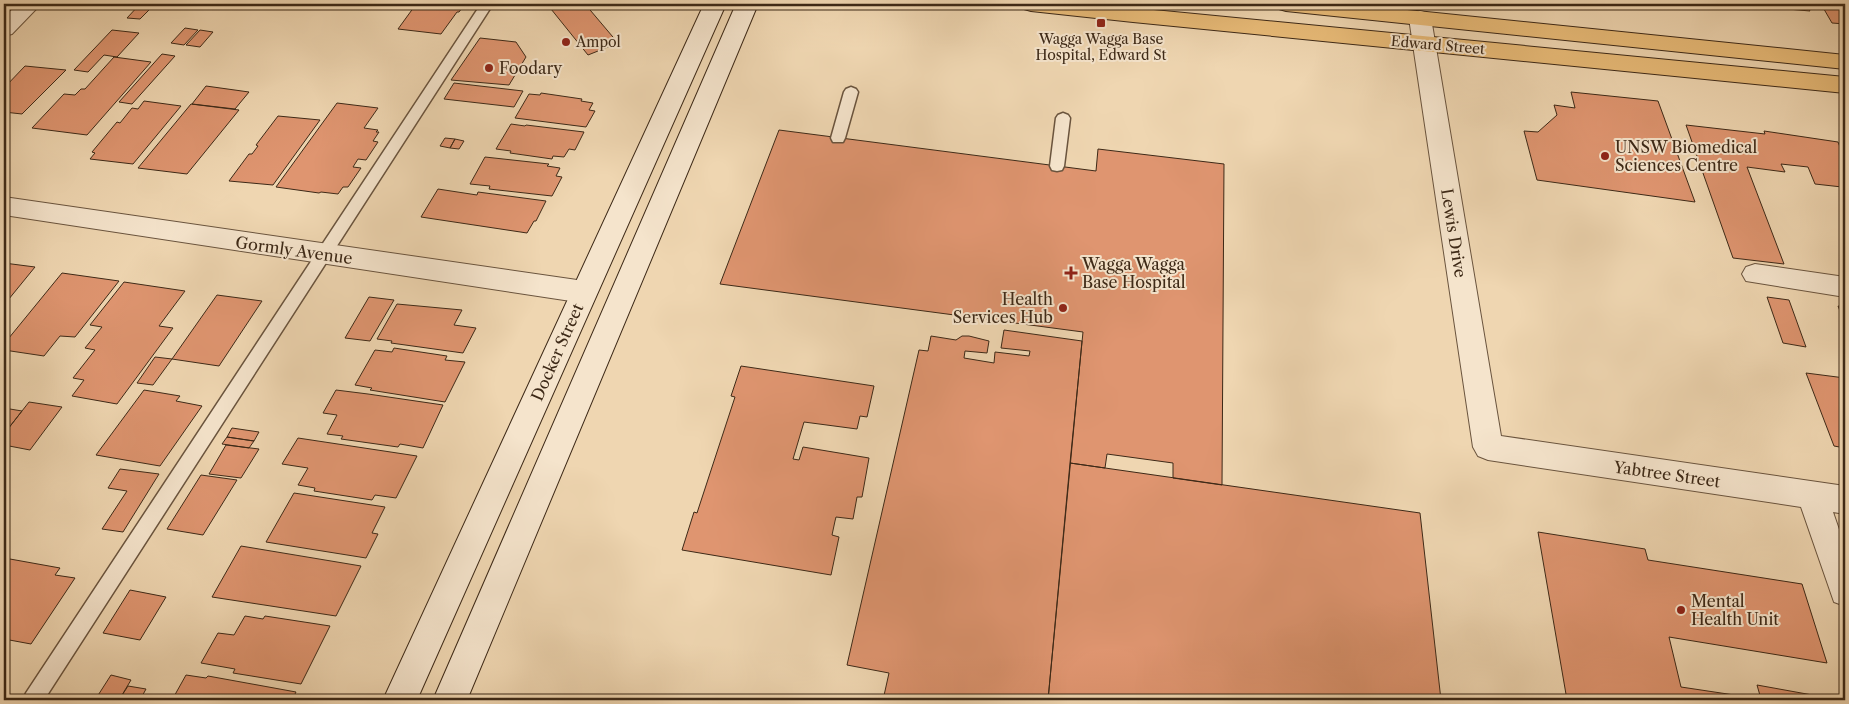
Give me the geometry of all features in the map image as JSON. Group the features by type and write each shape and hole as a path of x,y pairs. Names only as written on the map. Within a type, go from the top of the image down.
{"highway":[{"name":"Edward Street","path":"1031,4 1424,44 1599,59 1845,85"},
{"name":"Edward Street","path":"1286,4 1845,62"}],"street":[{"path":"4,29 30,4"},
{"name":"Docker Street","path":"400,700 715,4"},
{"path":"450,700 747,4"},
{"name":"Lewis Drive","path":"1420,18 1488,448"},
{"name":"Gormly Avenue","path":"4,206 584,292"},
{"path":"1755,274 1845,287"},
{"name":"Yabtree Street","path":"1488,448 1845,500"},
{"path":"1812,495 1845,591"}],"lane":[{"path":"34,700 487,4"},
{"path":"838,138 852,92"},
{"path":"1057,166 1063,118"}],"building":[{"path":"140,4 154,5 140,19 127,18"},
{"path":"414,4 465,4 441,34 398,29 414,7 412,6"},
{"path":"564,4 585,4 618,43 588,55 551,9"},
{"path":"1764,4 1806,4 1810,11 1765,7"},
{"path":"1821,4 1845,4 1845,24 1832,23"},
{"path":"185,28 198,30 184,45 171,43"},
{"path":"112,30 139,33 117,57 104,55 88,72 74,70"},
{"path":"200,30 213,32 200,47 186,45"},
{"name":"Foodary","path":"480,38 516,42 526,57 509,85 451,80"},
{"path":"162,54 175,56 132,104 119,102"},
{"path":"114,57 151,62 87,135 32,128 64,94 75,95 81,89 85,89"},
{"path":"25,66 66,70 22,114 4,112 4,88"},
{"path":"454,83 523,91 514,107 444,99"},
{"path":"206,86 249,92 235,109 192,104"},
{"name":"UNSW Biomedical Sciences Centre","path":"1571,92 1658,101 1695,202 1537,180 1524,131 1538,132 1557,115 1554,105 1575,108"},
{"path":"541,93 582,99 581,101 593,103 589,110 595,111 586,127 515,118 529,94 540,95"},
{"path":"144,101 181,106 133,164 90,159 95,153 92,152 117,122 120,123 132,108 138,109"},
{"path":"337,103 378,108 364,128 378,130 376,132 379,132 373,141 378,142 366,160 358,159 353,167 361,168 348,187 343,187 338,194 276,187"},
{"path":"191,104 239,110 187,174 138,168"},
{"path":"278,116 320,120 273,185 229,181 249,154 252,154 258,146 256,145"},
{"path":"511,124 584,132 575,150 569,149 564,157 553,156 552,159 496,149"},
{"path":"1686,125 1765,134 1764,131 1838,142 1840,147 1845,147 1845,194 1842,187 1815,184 1808,167 1781,164 1785,172 1747,167 1784,264 1733,258"},
{"name":"Health Services Hub","path":"779,130 1096,171 1098,149 1224,164 1222,485 1173,478 1173,463 1107,454 1105,468 1070,463 1083,332 720,284"},
{"path":"445,138 455,139 450,148 440,146"},
{"path":"455,139 464,141 459,149 450,148"},
{"path":"485,157 549,164 547,166 560,168 556,176 562,177 552,196 489,189 490,186 470,184"},
{"path":"438,189 477,195 478,192 546,201 536,221 534,221 527,233 421,217"},
{"path":"4,263 35,267 4,305"},
{"path":"62,273 119,281 75,337 60,336 44,356 4,350 4,344"},
{"path":"124,282 185,291 159,326 173,328 117,404 72,396 84,380 73,378 95,350 85,348 102,327 90,325"},
{"path":"217,295 262,301 219,366 172,359"},
{"path":"369,297 394,300 370,341 345,338"},
{"path":"1767,297 1789,300 1806,347 1783,343"},
{"path":"397,304 462,310 454,325 476,328 463,353 391,343 392,341 377,339"},
{"path":"1838,306 1845,307 1845,324"},
{"path":"1004,330 1082,341 1048,700 883,700 889,673 847,665 919,350 928,351 931,336 956,340 962,336 969,336 989,341 987,353 965,351 964,358 994,363 995,352 1029,356 1030,351 1001,348"},
{"path":"394,348 447,356 445,360 465,362 445,402 370,390 372,388 355,385 375,350 392,352"},
{"path":"155,357 172,359 153,385 137,383"},
{"path":"741,366 874,386 867,417 860,416 857,429 804,422 793,459 799,460 803,447 869,458 862,497 857,497 853,519 836,517 832,535 839,537 831,575 682,550 694,512 697,513 735,397 731,396"},
{"path":"1806,373 1845,378 1845,448 1834,446"},
{"path":"144,390 180,396 176,401 202,406 160,466 96,455"},
{"path":"336,390 443,405 423,448 400,444 398,447 341,439 343,436 327,434 337,415 323,413"},
{"path":"29,402 62,407 30,450 4,445 4,434"},
{"path":"4,408 22,411 4,434"},
{"path":"232,428 259,432 254,441 227,437"},
{"path":"227,437 254,441 249,448 222,444"},
{"path":"298,438 417,456 396,498 375,495 372,500 314,491 315,488 298,485 308,468 282,464"},
{"path":"226,445 259,449 241,478 209,474"},
{"path":"1070,463 1420,513 1441,700 1048,700"},
{"path":"120,469 159,474 123,532 102,529 127,491 108,488"},
{"path":"201,475 237,480 203,535 167,529"},
{"path":"294,493 385,507 372,533 378,534 366,558 266,542"},
{"name":"Mental Health Unit","path":"1538,532 1645,549 1648,560 1802,584 1827,663 1669,637 1681,687 1761,699 1757,685 1840,700 1567,700"},
{"path":"241,546 361,566 336,616 212,597"},
{"path":"10,559 60,568 55,575 75,578 31,644 4,639 4,567"},
{"path":"130,590 166,597 140,640 103,633"},
{"path":"245,616 263,619 265,616 330,626 301,684 233,673 235,669 201,663 218,633 234,635"},
{"path":"111,675 131,680 119,700 95,700"},
{"path":"186,675 206,678 208,676 296,692 292,700 172,700"},
{"path":"128,686 146,689 140,700 119,700"}],"place":[{"name":"Wagga Wagga Base Hospital, Edward St","path":"1101,23"},
{"name":"Ampol","path":"566,42"},
{"name":"Foodary","path":"489,68"},
{"name":"UNSW Biomedical Sciences Centre","path":"1605,156"},
{"name":"Wagga Wagga Base Hospital","path":"1071,273"},
{"name":"Health Services Hub","path":"1063,308"},
{"name":"Mental Health Unit","path":"1681,610"}]}
